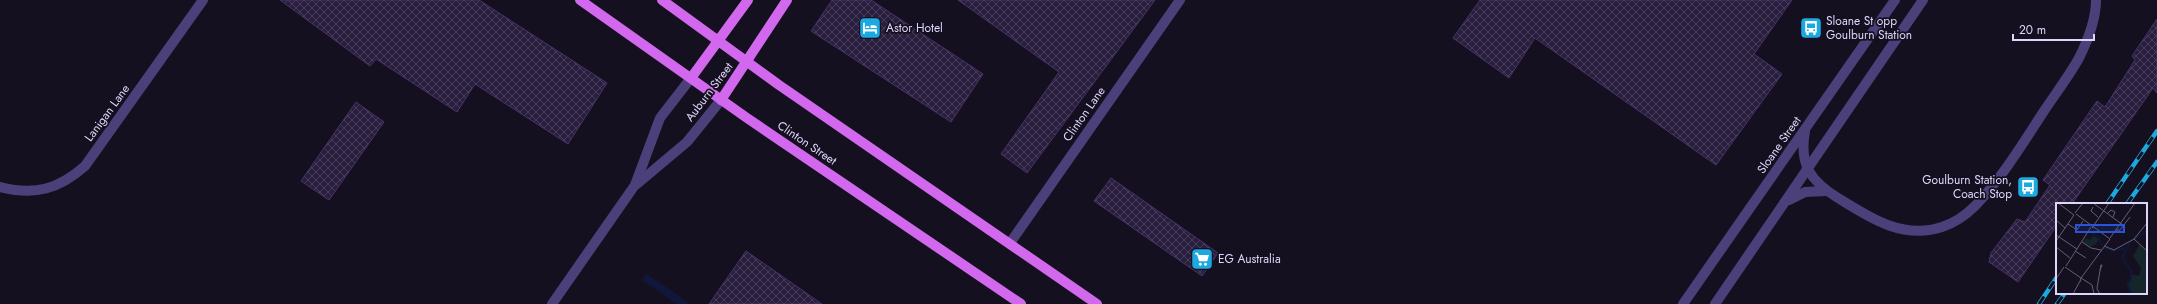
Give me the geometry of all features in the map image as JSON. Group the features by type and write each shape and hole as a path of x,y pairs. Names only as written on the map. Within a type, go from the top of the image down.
{"main road":[{"name":"Clinton Street","path":"580,0 721,100 1022,304"},
{"path":"662,0 1097,304"},
{"name":"Auburn Street","path":"691,78 748,0"},
{"name":"Auburn Street","path":"721,100 787,0"}],"street":[{"name":"Lanigan Lane","path":"0,188 15,191 34,191 52,187 70,179 85,166 203,0"},
{"name":"Clinton Lane","path":"1010,243 1180,0"},
{"name":"Sloane Street","path":"1683,304 1896,0"},
{"path":"1715,304 1785,204 1923,0"},
{"path":"1805,131 1804,152 1808,170 1826,191 1876,221 1893,228 1925,230 1942,227 1959,219 1974,207 2006,168 2078,59 2092,25 2096,0"},
{"name":"Auburn Street","path":"552,304 635,185 660,118 691,78"},
{"name":"Auburn Street","path":"635,185 688,142 721,100"},
{"path":"1785,204 1805,192 1826,191"}],"building":[{"path":"280,0 479,0 607,83 568,144 475,84 457,112 376,59 370,66"},
{"path":"832,0 871,0 983,74 951,122 811,31"},
{"path":"958,0 1155,0 1027,173 1001,154 1059,72"},
{"path":"1480,0 1792,0 1754,54 1782,74 1716,165 1535,38 1509,78 1453,38"},
{"path":"2157,19 2157,93 2153,88 2073,203 2056,203 2056,226 2018,282 1989,262 1991,253 2017,219 2025,222 2050,185 2043,180 2097,101 2105,107 2135,60 2132,56"},
{"path":"356,102 384,122 329,200 301,181"},
{"path":"1111,178 1218,253 1202,276 1094,201"},
{"path":"746,251 822,304 709,304"}],"waterway":[{"path":"647,279 684,304"}],"railway":[{"path":"2108,203 2157,131"},
{"path":"2128,203 2157,162"},
{"path":"2039,304 2056,278"},
{"path":"2057,304 2064,294"}],"place":[{"name":"Astor Hotel","path":"870,28"},
{"name":"Sloane St opp Goulburn Station","path":"1811,28"},
{"name":"Goulburn Station, Coach Stop","path":"2028,187"},
{"name":"EG Australia","path":"1202,259"}]}
